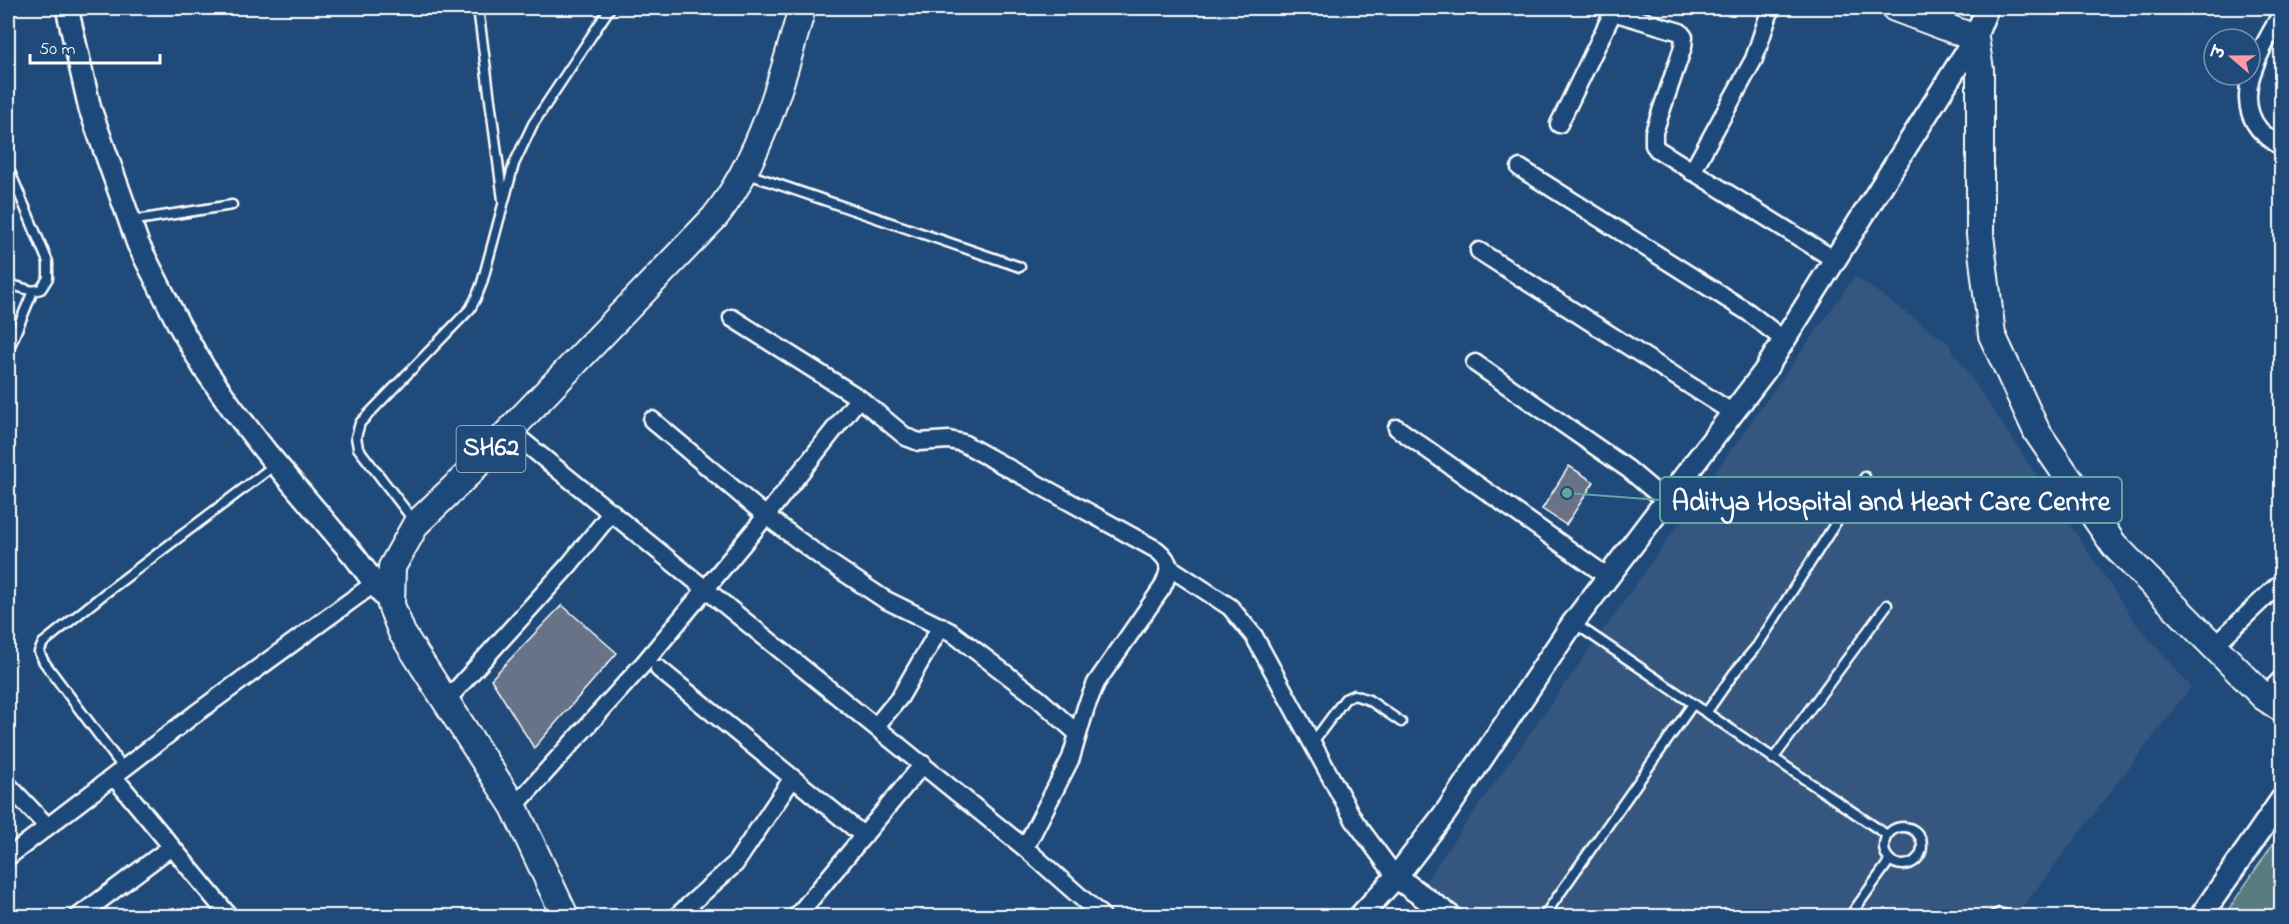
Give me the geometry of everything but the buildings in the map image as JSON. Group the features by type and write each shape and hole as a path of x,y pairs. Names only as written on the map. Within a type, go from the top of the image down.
{"main road":[{"name":"SH62","path":"565,916 514,807 402,633 391,604 392,567 416,524 467,475 714,218 729,199 745,172 758,142 790,52 802,8"},
{"path":"1895,8 1975,38 1980,70 1980,235 1992,335 2037,432 2114,545 2273,703"}],"street":[{"path":"67,8 90,109 138,244 158,284 204,368 232,408 391,604"},
{"path":"1692,172 1754,59 1772,8"},
{"path":"1360,916 1396,878 1446,812 1574,623 1764,372 1975,38 1987,8"},
{"path":"1559,124 1614,10 1680,32 1684,37 1683,47 1653,138 1654,145 1692,172 1835,260"},
{"path":"2277,144 2259,129 2251,111 2248,94 2249,81 2282,12"},
{"path":"1520,168 1748,312 1784,340"},
{"path":"1479,251 1733,413"},
{"path":"732,318 859,398 906,437 919,442 949,440 963,443 1157,549 1166,557 1169,567 1168,576 1096,683 1071,759 1025,848"},
{"path":"1475,363 1628,469 1666,501"},
{"path":"514,807 645,662 766,516 859,398"},
{"path":"652,420 766,516 884,599 941,626 1031,692 1078,734"},
{"path":"1397,428 1608,578"},
{"path":"509,430 923,764 1025,848 1102,916"},
{"path":"445,702 569,565 612,512"},
{"path":"1169,567 1212,594 1244,622 1313,742 1354,820 1381,860 1396,878 1450,916"},
{"path":"2214,646 2282,581"},
{"path":"8,856 195,714 375,583"},
{"path":"876,726 900,697 941,626"},
{"path":"659,669 792,780 864,836"},
{"path":"2273,703 2282,678"},
{"path":"798,916 923,764"},
{"path":"119,773 171,847 229,916"},
{"path":"676,916 735,864 792,780"},
{"path":"8,785 47,826"},
{"path":"2201,916 2282,799"},
{"path":"79,916 171,847"}],"lane":[{"path":"478,8 504,204"},
{"path":"416,524 358,448 356,437 360,423 470,309 482,284 514,164 533,124 610,8"},
{"path":"8,167 48,262 48,278 41,289 33,291 8,284"},
{"path":"745,172 1020,267"},
{"path":"130,221 232,205"},
{"path":"8,351 33,291"},
{"path":"119,773 44,662 39,652 43,644 104,594 276,464"},
{"path":"1706,713 1734,673 1757,646 1865,477"},
{"path":"1773,759 1887,605"},
{"path":"1574,623 1887,835"},
{"path":"1313,742 1346,699 1354,695 1369,700 1401,722"},
{"path":"1544,916 1693,704"},
{"path":"1909,827 1919,834 1923,846 1918,857 1908,864 1890,860 1884,848 1887,835 1896,828 1909,827"},
{"path":"1850,916 1890,860"},
{"path":"1993,916 2000,913 2008,916"}],"shaded area":[{"path":"1855,276 1948,343 2138,626 2191,687 2016,916 1461,916 1413,888 1425,881"}],"green space":[{"path":"2281,832 2281,916 2224,916"}],"place":[{"name":"Aditya Hospital and Heart Care Centre","path":"1567,493"}]}
